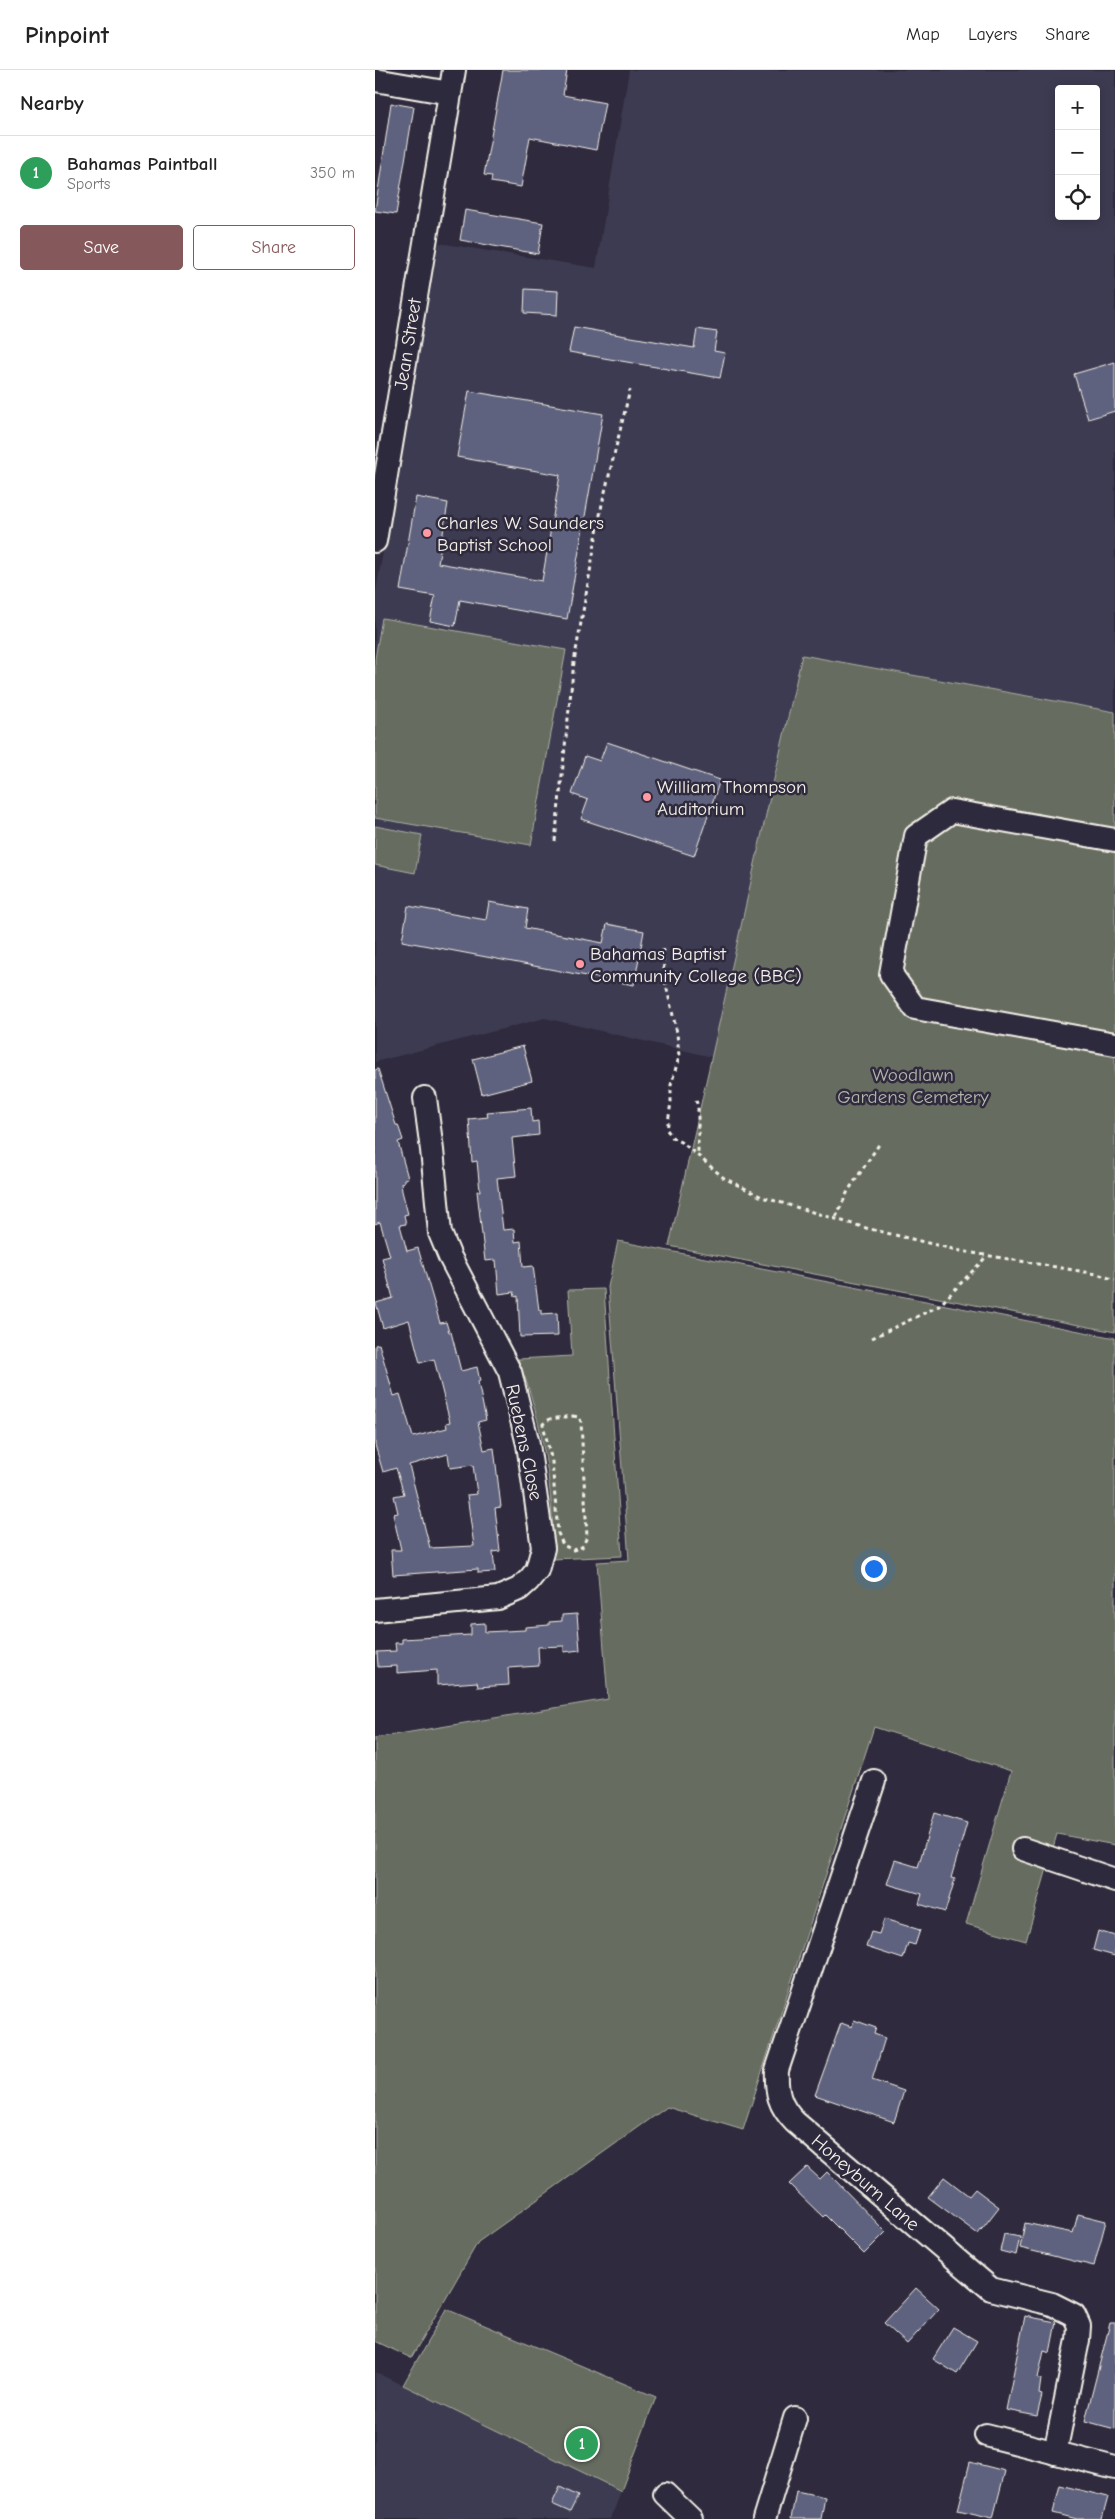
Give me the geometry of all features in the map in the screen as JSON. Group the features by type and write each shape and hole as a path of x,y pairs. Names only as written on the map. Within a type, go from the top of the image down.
{"street":[{"name":"Jean Street","path":"375,80 450,93 375,541"},
{"path":"1115,840 951,811 916,836 891,974 915,1008 1115,1044"},
{"name":"Ruebens Close","path":"375,1610 482,1601 503,1596 519,1589 529,1580 537,1570 543,1548 528,1444 513,1380 497,1345 450,1257 440,1233 433,1150 425,1098"},
{"name":"Honeyburn Lane","path":"874,1781 777,2070 778,2100 785,2112 795,2122 991,2289 1052,2304 1074,2316 1079,2326 1078,2340 1055,2453"},
{"path":"1023,1849 1115,1880"},
{"path":"764,2519 795,2418"},
{"path":"986,2435 1115,2468"},
{"path":"665,2494 691,2519"}],"path":[{"path":"555,841 574,662 602,504 630,390"},
{"path":"663,949 664,976 677,1034 679,1057 671,1085 671,1102 667,1130 673,1138 698,1155 724,1178 762,1197 866,1228 987,1256 1097,1274 1115,1280"},
{"path":"696,1100 698,1107 698,1155"},
{"path":"836,1218 849,1191 880,1143"},
{"path":"872,1338 939,1306 987,1256"},
{"path":"573,1416 579,1417 581,1422 587,1537 582,1546 573,1550 565,1547 560,1540 552,1462 543,1424 550,1419 573,1416"}],"shaded area":[{"path":"629,70 1115,70 1115,712 802,655 712,1057 545,1018 375,1062 375,596 439,243 596,268"},
{"path":"375,2372 621,2491 611,2519 375,2519"}],"green space":[{"path":"382,618 566,650 531,845 375,818 375,659"},
{"name":"Woodlawn Gardens Cemetery","path":"802,655 1115,712 1115,1332 669,1246"},
{"path":"375,826 422,835 415,873 375,865"},
{"path":"618,1241 1115,1338 1115,1845 1057,1834 1026,1941 966,1924 1011,1771 874,1727 743,2130 667,2107 478,2242 411,2358 375,2341 375,1738 608,1699 597,1562 629,1560 608,1287"},
{"path":"604,1289 622,1556 553,1559 551,1508 545,1457 534,1407 518,1359 572,1356 568,1290"},
{"path":"446,2309 656,2397 621,2491 403,2385"}],"building":[{"path":"503,70 567,70 563,95 605,103 596,150 530,137 521,187 491,182 492,176 484,175"},
{"path":"391,103 414,107 396,214 375,211"},
{"path":"465,210 543,223 538,254 460,240"},
{"path":"525,289 558,291 557,315 524,313"},
{"path":"574,327 694,348 697,329 717,332 714,351 725,353 720,378 569,352"},
{"path":"1115,362 1115,411 1088,419 1074,374"},
{"name":"Charles W. Saunders Baptist School","path":"469,391 603,414 567,619 460,600 455,626 430,621 435,596 400,590 416,497 448,503 438,563 542,581 560,475 457,457"},
{"name":"William Thompson Auditorium","path":"607,742 720,780 694,856 581,819 588,800 572,794 585,756 600,761"},
{"name":"Bahamas Baptist Community College (BBC)","path":"489,902 528,909 525,928 603,943 607,924 644,931 634,985 402,941 408,906 486,920"},
{"path":"523,1046 532,1081 482,1094 473,1059"},
{"path":"378,1069 396,1125 398,1125 403,1140 398,1142 408,1178 404,1179 404,1182 401,1183 408,1214 404,1215 406,1224 400,1225 407,1251 418,1248 440,1323 446,1322 449,1332 451,1332 461,1371 477,1367 480,1381 478,1382 486,1420 478,1422 484,1450 494,1448 501,1507 495,1508 500,1551 493,1552 495,1572 478,1573 478,1569 393,1575 391,1550 401,1550 393,1514 398,1513 394,1496 404,1494 396,1468 383,1472 375,1445 375,1345 379,1344 394,1396 400,1394 413,1437 447,1428 446,1423 450,1422 434,1359 420,1363 409,1320 383,1328 376,1303 393,1298 382,1258 390,1256 380,1222 375,1224 375,1070","holes":["448,1454 450,1468 473,1465 477,1494 467,1495 474,1546 430,1548 409,1465"]},
{"path":"531,1108 532,1122 538,1121 539,1135 512,1138 516,1176 497,1178 503,1230 514,1229 515,1242 521,1241 523,1267 533,1266 539,1310 541,1310 541,1314 557,1313 558,1336 520,1337 518,1296 515,1297 514,1292 499,1294 496,1260 485,1261 477,1191 480,1191 477,1161 472,1162 469,1119 488,1117 487,1112"},
{"path":"577,1614 580,1650 564,1652 564,1646 538,1647 539,1666 508,1668 509,1685 478,1687 477,1682 437,1685 437,1670 397,1673 397,1666 378,1667 377,1652 396,1651 395,1643 402,1643 402,1639 471,1635 471,1624 485,1623 485,1632 525,1630 525,1627 549,1625 549,1622 562,1621 562,1615"},
{"path":"934,1813 967,1823 951,1878 955,1879 945,1912 919,1904 922,1894 887,1884 895,1860 918,1867"},
{"path":"884,1919 920,1930 915,1945 908,1943 903,1959 866,1947 871,1932 879,1934"},
{"path":"1098,1931 1115,1936 1115,1956 1093,1950"},
{"path":"854,2020 876,2028 874,2034 885,2038 872,2080 904,2091 894,2122 815,2095 841,2023 852,2027"},
{"path":"807,2167 820,2179 827,2172 886,2232 864,2254 825,2215 823,2217 789,2184"},
{"path":"944,2177 969,2196 975,2189 999,2207 978,2234 928,2197"},
{"path":"1078,2214 1106,2221 1094,2266 1020,2248 1025,2223 1073,2233"},
{"path":"1004,2234 1020,2237 1016,2255 1000,2251"},
{"path":"916,2288 939,2309 907,2344 884,2323"},
{"path":"1025,2316 1056,2322 1050,2353 1044,2351 1038,2378 1041,2379 1039,2394 1042,2395 1037,2416 1006,2410"},
{"path":"1110,2323 1115,2323 1115,2429 1085,2421"},
{"path":"953,2327 977,2341 957,2374 933,2359"},
{"path":"970,2462 1005,2471 993,2518 958,2510"},
{"path":"1060,2485 1108,2497 1102,2519 1077,2519 1053,2513"},
{"path":"560,2487 578,2496 570,2512 552,2504"},
{"path":"796,2491 825,2497 821,2519 791,2519"}],"place":[{"name":"Charles W. Saunders Baptist School","path":"427,533"},
{"name":"William Thompson Auditorium","path":"647,797"},
{"name":"Bahamas Baptist Community College (BBC)","path":"580,964"},
{"name":"Bahamas Paintball","path":"582,2444"}]}
